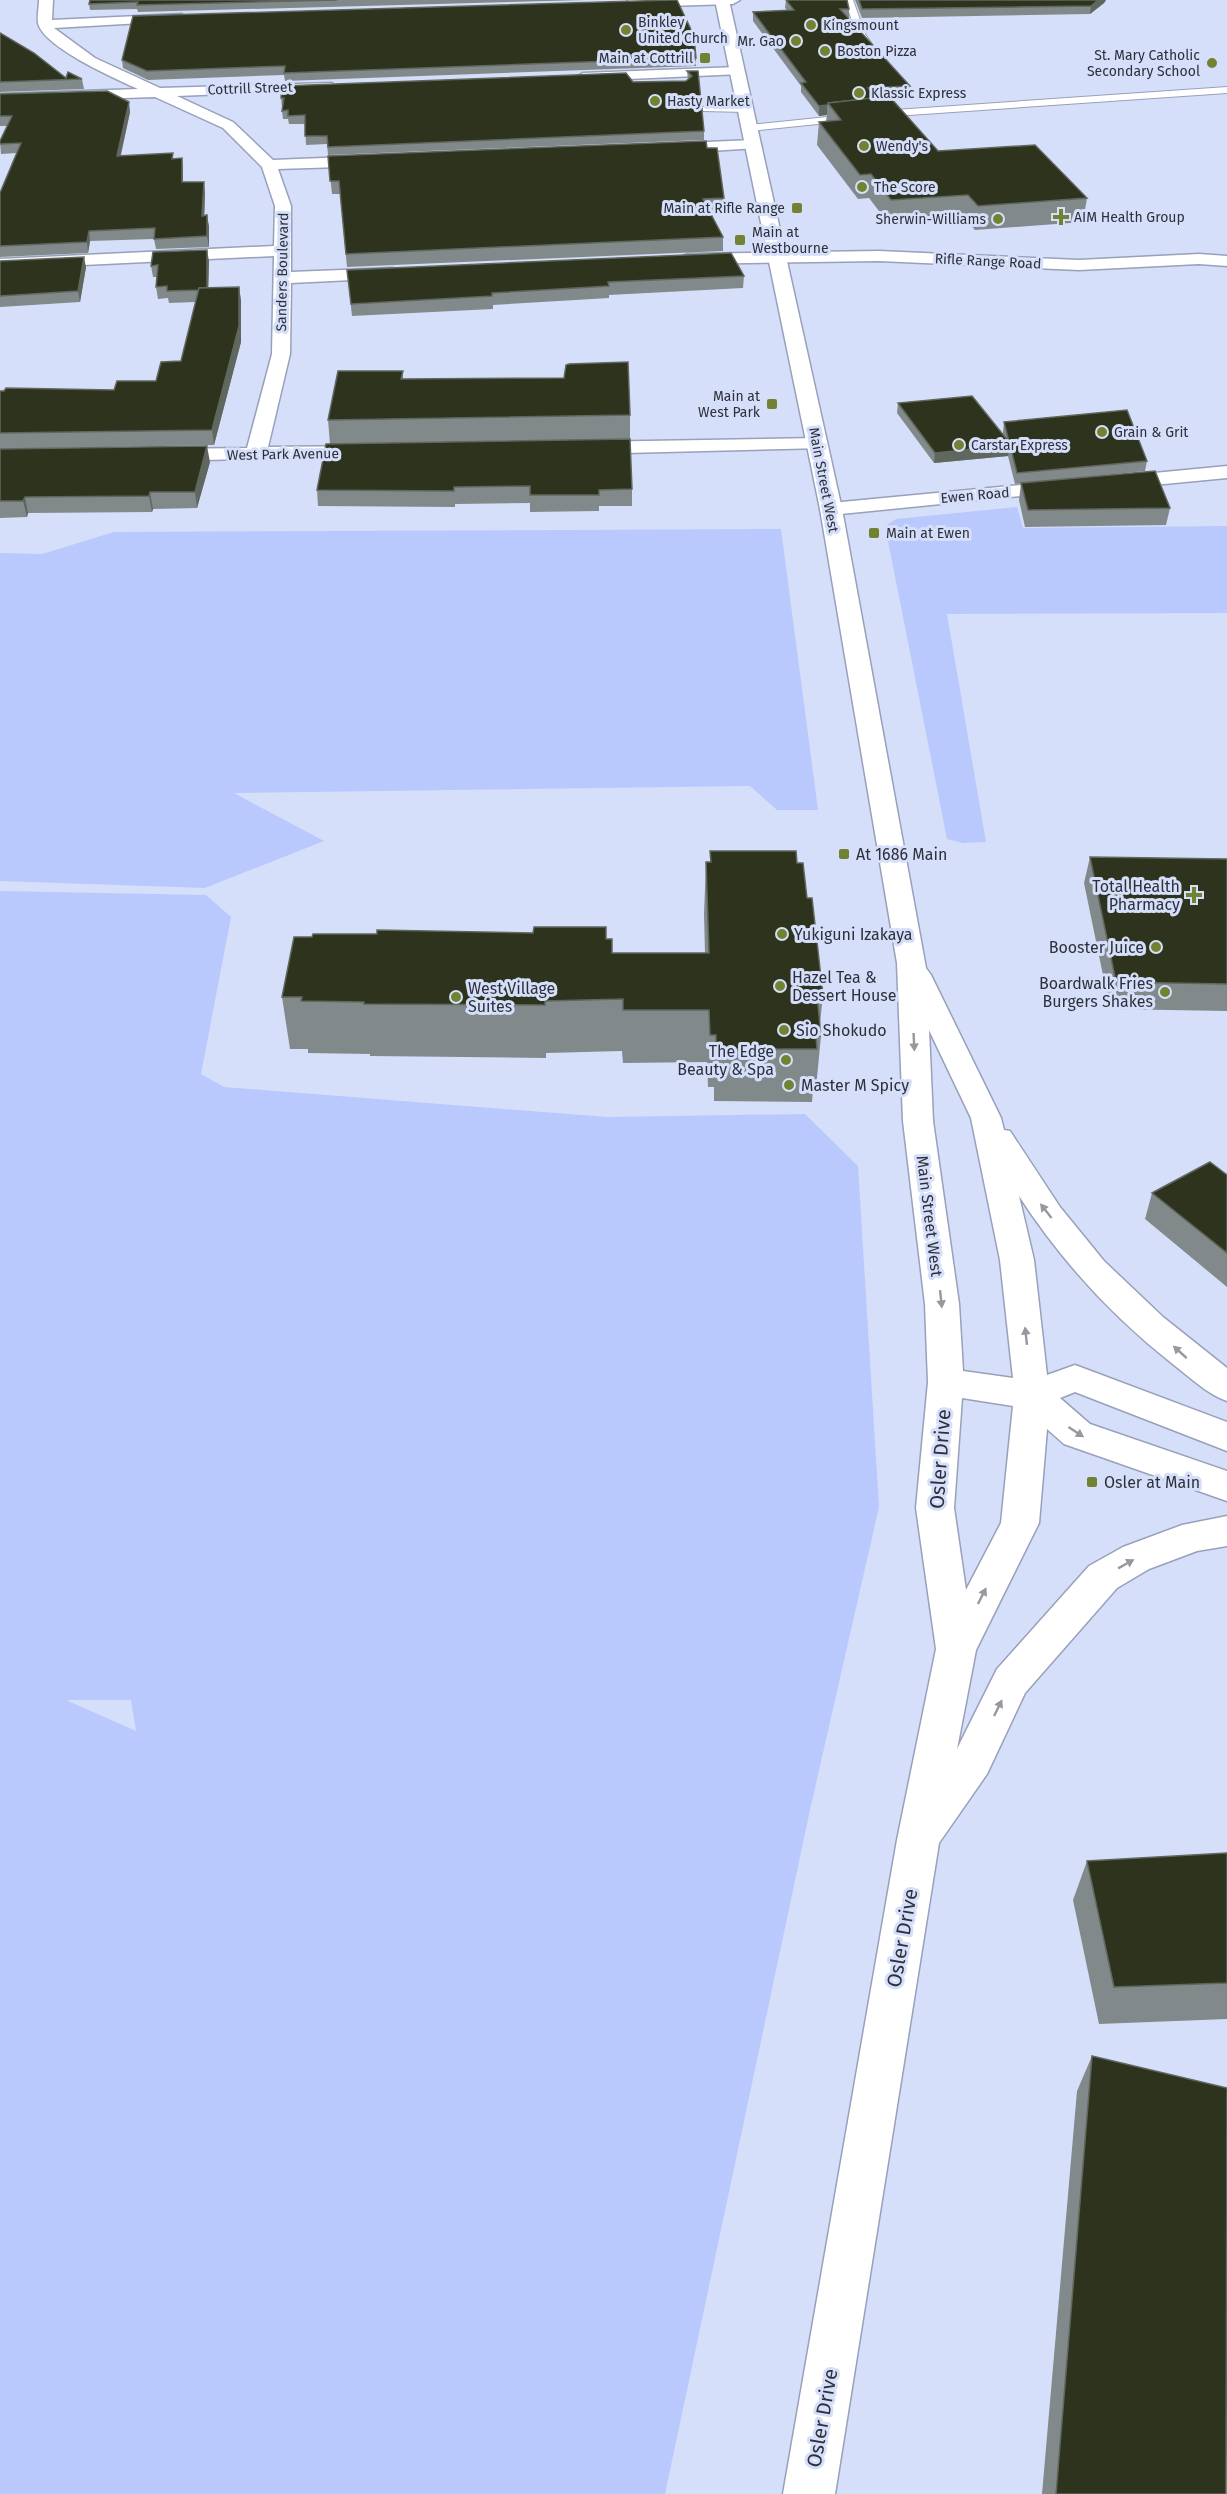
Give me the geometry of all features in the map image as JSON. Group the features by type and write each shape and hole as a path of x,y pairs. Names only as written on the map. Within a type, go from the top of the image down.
{"street":[{"path":"46,0 45,24 196,17"},
{"name":"Main Street West","path":"722,0 831,509 911,963 918,1120 942,1304 946,1382"},
{"path":"620,3 733,0"},
{"name":"Sanders Boulevard","path":"45,24 50,32 90,61 228,125 269,165 283,206 280,251 281,354 256,454"},
{"path":"571,77 737,71"},
{"name":"Cottrill Street","path":"0,98 345,85"},
{"path":"639,150 753,146"},
{"path":"269,165 383,160"},
{"path":"0,264 280,251"},
{"name":"Rifle Range Road","path":"1199,259 1206,255 1227,254"},
{"name":"Rifle Range Road","path":"670,260 777,256 879,256 1079,265 1136,264 1199,259 1227,261"},
{"path":"281,278 409,272"},
{"path":"562,449 817,444"},
{"name":"West Park Avenue","path":"140,456 386,452"},
{"name":"Ewen Road","path":"831,509 1227,472"},
{"name":"Main Street West","path":"911,963 986,1118 1017,1260 1032,1395 1020,1523 956,1648"},
{"path":"986,1118 1035,1197 1094,1271 1188,1359 1227,1387"},
{"path":"946,1382 1032,1395 1075,1378 1227,1437"},
{"name":"Osler Drive","path":"809,2494 918,1840 956,1648 935,1508 946,1382"},
{"path":"1032,1395 1077,1434 1227,1486"},
{"path":"918,1840 972,1761 1011,1681 1103,1577 1136,1558 1195,1536 1227,1531"}],"lane":[{"path":"849,0 861,35 875,51"},
{"path":"631,75 633,85 675,84"},
{"path":"750,128 895,112 1227,90"},
{"path":"706,109 745,109"}],"shaded area":[{"path":"1017,507 1023,528 1227,526 1227,613 947,614 986,842 963,843 947,839 885,526 896,519"},
{"path":"781,529 818,810 777,810 750,786 234,793 324,841 205,888 0,881 0,553 42,554 114,532"},
{"path":"0,891 206,895 231,917 201,1074 224,1087 607,1117 805,1114 858,1166 879,1507 810,1810 665,2494 0,2494","holes":["68,1700 131,1700 136,1731 68,1701"]}],"building":[{"path":"90,0 337,0 137,5 138,2 89,4"},
{"path":"677,0 694,36 696,58 284,73 285,66 147,71 122,60 133,16"},
{"path":"786,0 847,0 849,9 840,9 910,86 868,88 877,98 819,106 801,83 806,82 753,12 794,10"},
{"path":"859,0 1098,0 1091,6 862,9"},
{"path":"0,33 34,53 66,78 68,72 82,79 0,82"},
{"path":"687,71 698,71 704,131 328,147 327,136 305,136 305,115 288,116 288,110 282,111 284,98 281,98 282,86 626,73 633,82 686,81 692,76"},
{"path":"107,91 129,102 117,156 173,153 172,159 182,158 182,182 204,182 202,216 207,215 207,236 154,239 155,228 89,231 87,242 0,246 0,193 21,143 0,144 12,116 0,116 0,94"},
{"path":"889,96 938,151 1035,145 1087,198 978,206 968,195 891,200 871,174 860,175 819,122 841,120 828,103"},
{"path":"706,141 707,148 717,148 724,198 703,199 723,237 346,254 339,181 330,181 328,156"},
{"path":"207,250 207,288 167,291 167,286 156,287 158,265 151,266 153,252"},
{"path":"731,253 744,276 608,282 609,286 492,293 492,296 351,304 347,270"},
{"path":"84,257 78,291 0,296 0,261"},
{"path":"239,287 239,326 212,430 0,433 0,391 6,388 114,390 117,381 156,381 161,362 181,361 199,288"},
{"path":"628,362 630,415 328,420 338,371 403,371 401,379 564,378 566,365 569,364"},
{"path":"972,396 1009,442 1004,422 1127,410 1147,461 1017,473 1010,445 935,453 898,403"},
{"path":"630,439 632,489 599,490 599,495 530,495 530,486 454,487 454,491 317,490 326,444"},
{"path":"207,446 195,492 150,492 149,496 25,497 23,501 0,501 0,449"},
{"path":"1155,471 1170,508 1028,510 1021,483"},
{"path":"710,851 796,851 797,863 803,863 807,898 812,898 823,995 817,995 821,1036 816,1036 817,1049 716,1049 716,1035 710,1035 709,1010 623,1010 623,999 545,1001 545,1005 364,1004 364,1002 301,1001 302,997 282,997 294,937 312,937 313,934 377,934 377,930 533,933 534,927 606,927 606,939 612,939 612,953 709,953 706,862 711,862"},
{"path":"1090,857 1227,859 1227,984 1116,982"},
{"path":"1210,1162 1227,1175 1227,1253 1152,1193"},
{"path":"1227,1853 1227,1983 1114,1987 1087,1861"},
{"path":"1092,2056 1227,2088 1226,2494 1056,2494"}],"place":[{"name":"Kingsmount","path":"811,25"},
{"name":"Binkley United Church","path":"626,30"},
{"name":"Mr. Gao","path":"796,41"},
{"name":"Boston Pizza","path":"825,51"},
{"name":"Main at Cottrill","path":"705,58"},
{"name":"St. Mary Catholic Secondary School","path":"1212,63"},
{"name":"Klassic Express","path":"859,93"},
{"name":"Hasty Market","path":"655,101"},
{"name":"Wendy's","path":"864,146"},
{"name":"The Score","path":"862,187"},
{"name":"Main at Rifle Range","path":"797,208"},
{"name":"AIM Health Group","path":"1061,217"},
{"name":"Sherwin-Williams","path":"998,219"},
{"name":"Main at Westbourne","path":"740,240"},
{"name":"Main at West Park","path":"772,404"},
{"name":"Grain & Grit","path":"1102,432"},
{"name":"Carstar Express","path":"959,445"},
{"name":"Main at Ewen","path":"874,533"},
{"name":"At 1686 Main","path":"844,854"},
{"name":"Total Health Pharmacy","path":"1194,895"},
{"name":"Yukiguni Izakaya","path":"782,934"},
{"name":"Booster Juice","path":"1156,947"},
{"name":"Hazel Tea & Dessert House","path":"780,986"},
{"name":"Boardwalk Fries Burgers Shakes","path":"1165,992"},
{"name":"West Village Suites","path":"456,997"},
{"name":"Sio Shokudo","path":"784,1030"},
{"name":"The Edge Beauty & Spa","path":"786,1060"},
{"name":"Master M Spicy","path":"789,1085"},
{"name":"Osler at Main","path":"1092,1482"}]}
